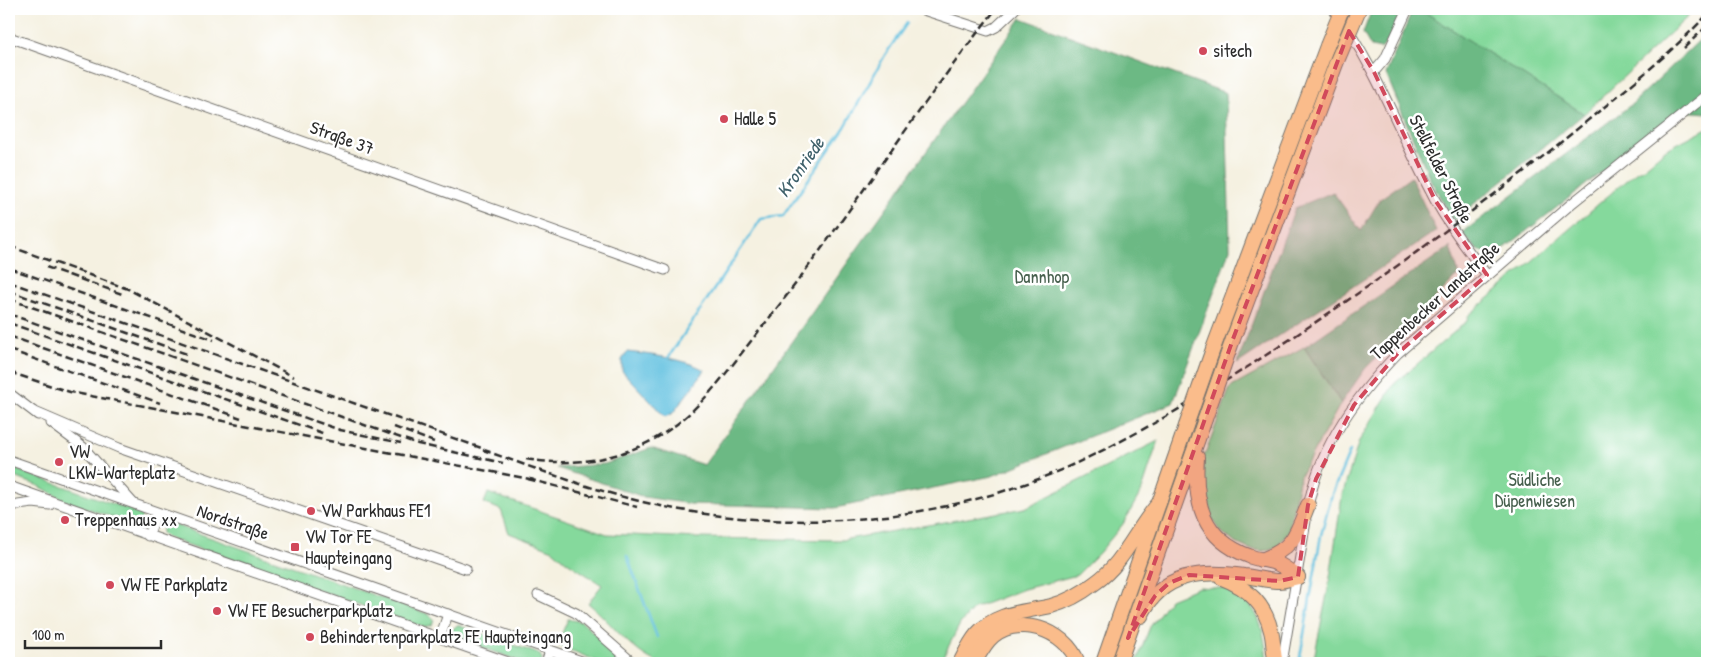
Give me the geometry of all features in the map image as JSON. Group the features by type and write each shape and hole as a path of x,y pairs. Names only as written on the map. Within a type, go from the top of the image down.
{"highway":[{"path":"1103,663 1213,348 1342,9"},
{"path":"1119,663 1233,339 1337,61 1359,9"},
{"path":"1198,440 1195,481 1198,502 1204,520 1216,536 1232,549 1260,560 1278,564 1298,577"},
{"path":"960,663 978,633 989,625 1022,611 1052,606 1096,583 1118,561 1145,519 1159,503"},
{"path":"1260,560 1278,554 1288,546 1308,505"},
{"path":"1128,638 1155,596 1169,583 1189,575 1207,573 1279,581 1298,577"},
{"path":"1207,573 1235,583 1251,594 1261,606 1272,633 1276,663"},
{"path":"974,663 990,639 1015,626 1042,628 1057,636 1067,644 1078,663"}],"street":[{"path":"920,9 988,31 996,27 1015,9"},
{"name":"Stellfelder Straße","path":"1334,9 1374,72 1435,200 1454,233 1487,275"},
{"path":"1374,72 1385,59 1408,9"},
{"name":"Straße 37","path":"9,37 665,270"},
{"name":"Tappenbecker Landstraße","path":"1282,663 1298,577 1308,505 1326,454 1340,428 1375,377 1398,353 1487,275 1571,204 1707,95"},
{"path":"9,393 82,447 134,505"},
{"path":"35,412 119,448 466,569"},
{"name":"Nordstraße","path":"9,460 587,663"},
{"path":"9,486 511,663"},
{"path":"18,505 33,503 68,508"},
{"path":"148,536 157,513"},
{"path":"538,595 576,613 633,663"},
{"path":"440,638 448,614"},
{"path":"546,663 550,650"}],"highlighted area":[{"path":"1349,31 1374,72 1435,200 1487,275 1398,353 1354,405 1316,479 1308,505 1298,577 1279,581 1189,575 1169,583 1155,596 1128,638 1233,339"}],"green space":[{"path":"1372,9 1403,9 1389,40 1381,49 1371,47 1363,33"},
{"path":"1413,9 1420,9 1584,114 1453,221 1430,179 1386,74"},
{"path":"1420,9 1696,9 1584,114"},
{"name":"Dannhop","path":"1021,18 1226,93 1230,249 1173,403 992,476 835,508 690,504 644,497 557,468 605,464 651,448 704,465"},
{"path":"1707,33 1707,113 1680,111 1496,255 1477,250 1462,233 1632,104"},
{"name":"Südliche Düpenwiesen","path":"1707,128 1707,663 1313,663 1329,584 1342,496 1359,441 1394,384 1467,321 1468,316 1637,171 1644,168 1665,150"},
{"path":"1411,177 1436,231 1237,364 1295,208 1333,192 1361,231 1380,199"},
{"path":"1450,247 1459,274 1365,369 1341,403 1304,347"},
{"path":"1304,347 1341,403 1300,476 1289,531 1277,547 1263,551 1249,549 1234,542 1219,530 1202,500 1203,459 1230,388"},
{"path":"1158,441 1142,490 1123,524 1099,553 1077,575 1024,589 974,608 960,624 940,663 659,663 639,652 588,603 602,585 567,562 553,550 509,533 501,510 484,503 488,493 607,534 698,538 842,540 1025,508"},
{"path":"9,467 139,513 142,517 137,525 132,524 66,501 39,486 9,475"},
{"path":"169,523 428,614 434,619 432,625 423,627 166,537 162,533 162,528"},
{"path":"1199,587 1230,590 1248,603 1259,620 1265,641 1267,663 1136,663 1150,627 1170,599"},
{"path":"568,619 582,622 625,663 602,663 560,646 558,642"},
{"path":"457,625 539,654 542,658 541,663 526,663 458,639 452,635 452,630"}],"water":[{"path":"627,352 677,360 705,370 673,413 665,417 622,371 622,360"}],"waterway":[{"name":"Kronriede","path":"668,358 761,219 783,216 845,127 885,55 907,23"},
{"path":"1299,663 1321,535 1332,494 1350,451"},
{"name":"Kronriede","path":"627,556 657,637"}],"tunnel":[{"path":"9,509 18,505"}],"railway":[{"path":"526,459 578,462 613,456 646,444 661,435 676,425 702,401 726,374 790,292 965,48 996,9"},
{"path":"483,450 634,500 708,514 761,520 814,521 867,518 920,511 973,500 1023,485 1072,465 1149,426 1299,334 1466,216 1560,143 1654,65 1707,15"},
{"path":"1684,48 1707,26"},
{"path":"9,246 128,289 294,377"},
{"path":"46,267 122,294"},
{"path":"9,268 214,340"},
{"path":"9,282 490,451"},
{"path":"9,291 187,354"},
{"path":"9,299 418,444 503,463"},
{"path":"9,314 340,430 401,443"},
{"path":"9,323 325,434"},
{"path":"9,336 241,418"},
{"path":"9,350 160,403"},
{"path":"9,372 70,392 535,480"},
{"path":"394,427 434,442"},
{"path":"528,479 637,507"}],"place":[{"name":"sitech","path":"1203,51"},
{"name":"Halle 5","path":"724,119"},
{"name":"VW LKW-Warteplatz","path":"59,462"},
{"name":"VW Parkhaus FE1","path":"311,511"},
{"name":"Treppenhaus xx","path":"65,520"},
{"name":"VW Tor FE Haupteingang","path":"295,547"},
{"name":"VW FE Parkplatz","path":"110,585"},
{"name":"VW FE Besucherparkplatz","path":"217,611"},
{"name":"Behindertenparkplatz FE Haupteingang","path":"310,637"}]}
